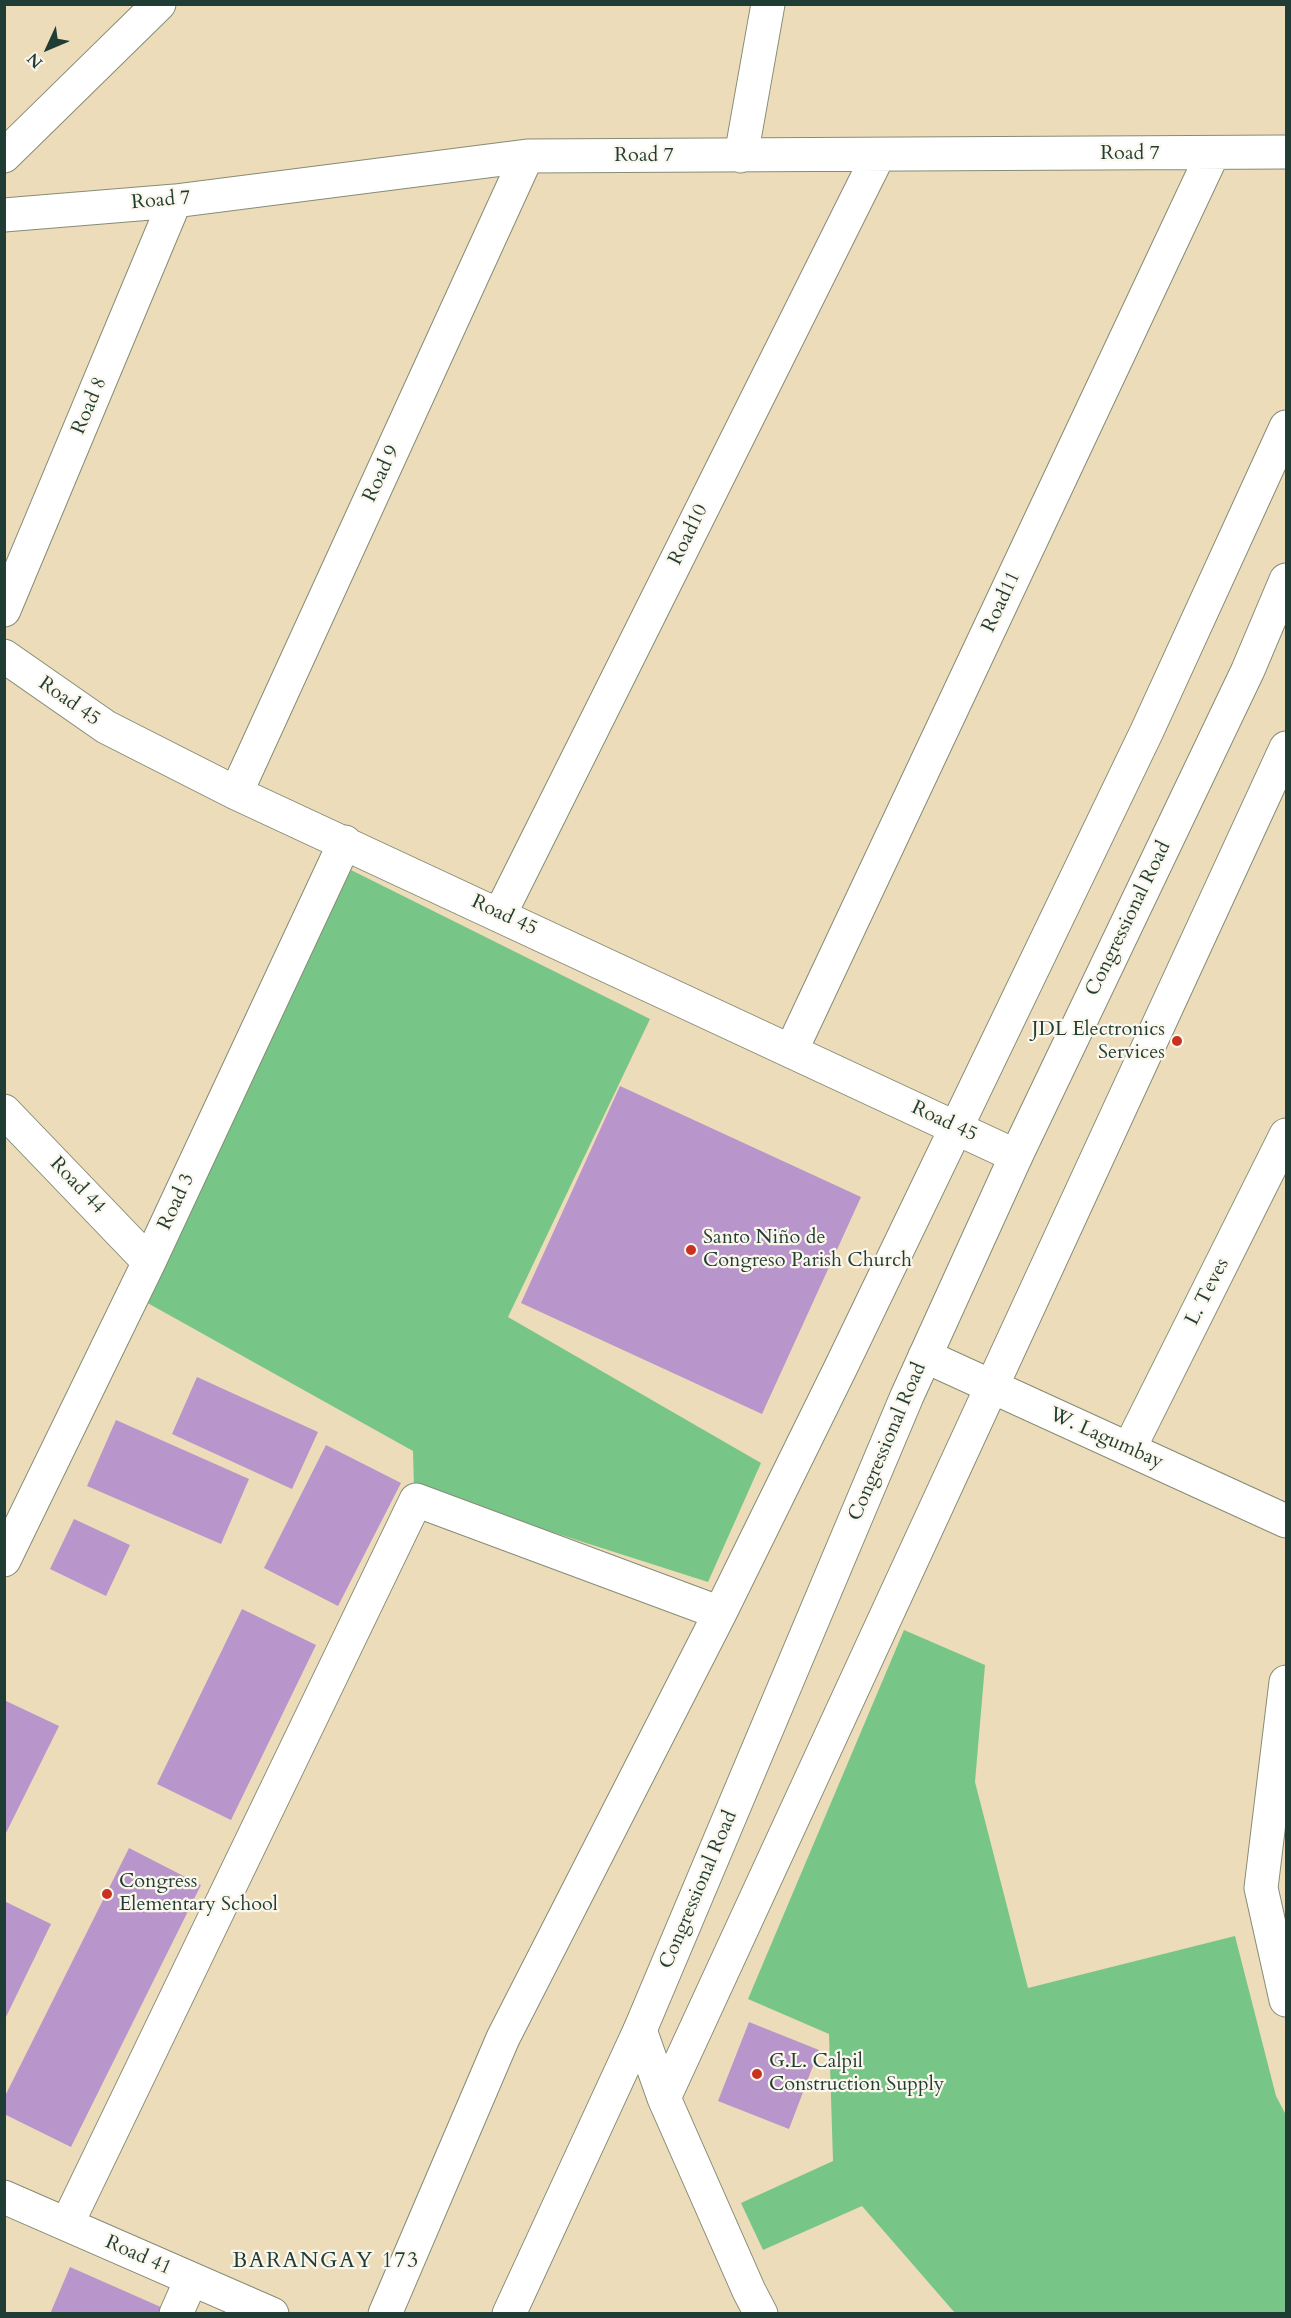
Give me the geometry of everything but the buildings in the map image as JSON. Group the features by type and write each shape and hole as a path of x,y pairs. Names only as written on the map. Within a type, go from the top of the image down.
{"street":[{"path":"4,156 159,4"},
{"path":"741,156 768,4"},
{"name":"Road11","path":"791,1051 1213,153"},
{"name":"Road 7","path":"4,214 175,201 527,156 1287,153"},
{"name":"Road 9","path":"236,793 527,156"},
{"name":"Road10","path":"500,914 878,156"},
{"name":"Road 8","path":"4,610 175,201"},
{"path":"385,2313 503,2038 720,1613 1147,731 1287,427"},
{"name":"Congressional Road","path":"508,2313 640,2030 907,1396 1016,1156 1243,681 1287,579"},
{"name":"Road 45","path":"4,656 106,727 236,793 1016,1156"},
{"path":"664,2098 1287,748"},
{"name":"Road 3","path":"4,1560 12,1522 149,1262 345,842"},
{"name":"Road 44","path":"4,1111 149,1262"},
{"name":"L. Teves","path":"1129,1449 1287,1135"},
{"name":"W. Lagumbay","path":"925,1356 1287,1521"},
{"path":"67,2224 416,1500 720,1613"},
{"path":"1287,1682 1261,1888 1287,2000"},
{"path":"640,2030 664,2098 744,2280 761,2313"},
{"name":"Road 41","path":"4,2196 191,2280 272,2313"},
{"path":"176,2313 191,2280"}],"green space":[{"path":"351,870 650,1019 508,1317 761,1463 708,1582 414,1488 413,1451 144,1301"},
{"path":"904,1630 985,1665 975,1782 1028,1988 1235,1936 1276,2096 1286,2115 1286,2313 955,2313 862,2206 763,2250 741,2203 833,2161 829,2034 748,1999"}],"place":[{"name":"JDL Electronics Services","path":"1177,1041"},
{"name":"Santo Niño de Congreso Parish Church","path":"691,1250"},
{"name":"Congress Elementary School","path":"107,1894"},
{"name":"G.L. Calpil Construction Supply","path":"757,2074"}],"district":[{"name":"BARANGAY 173","path":"326,2262"}]}
